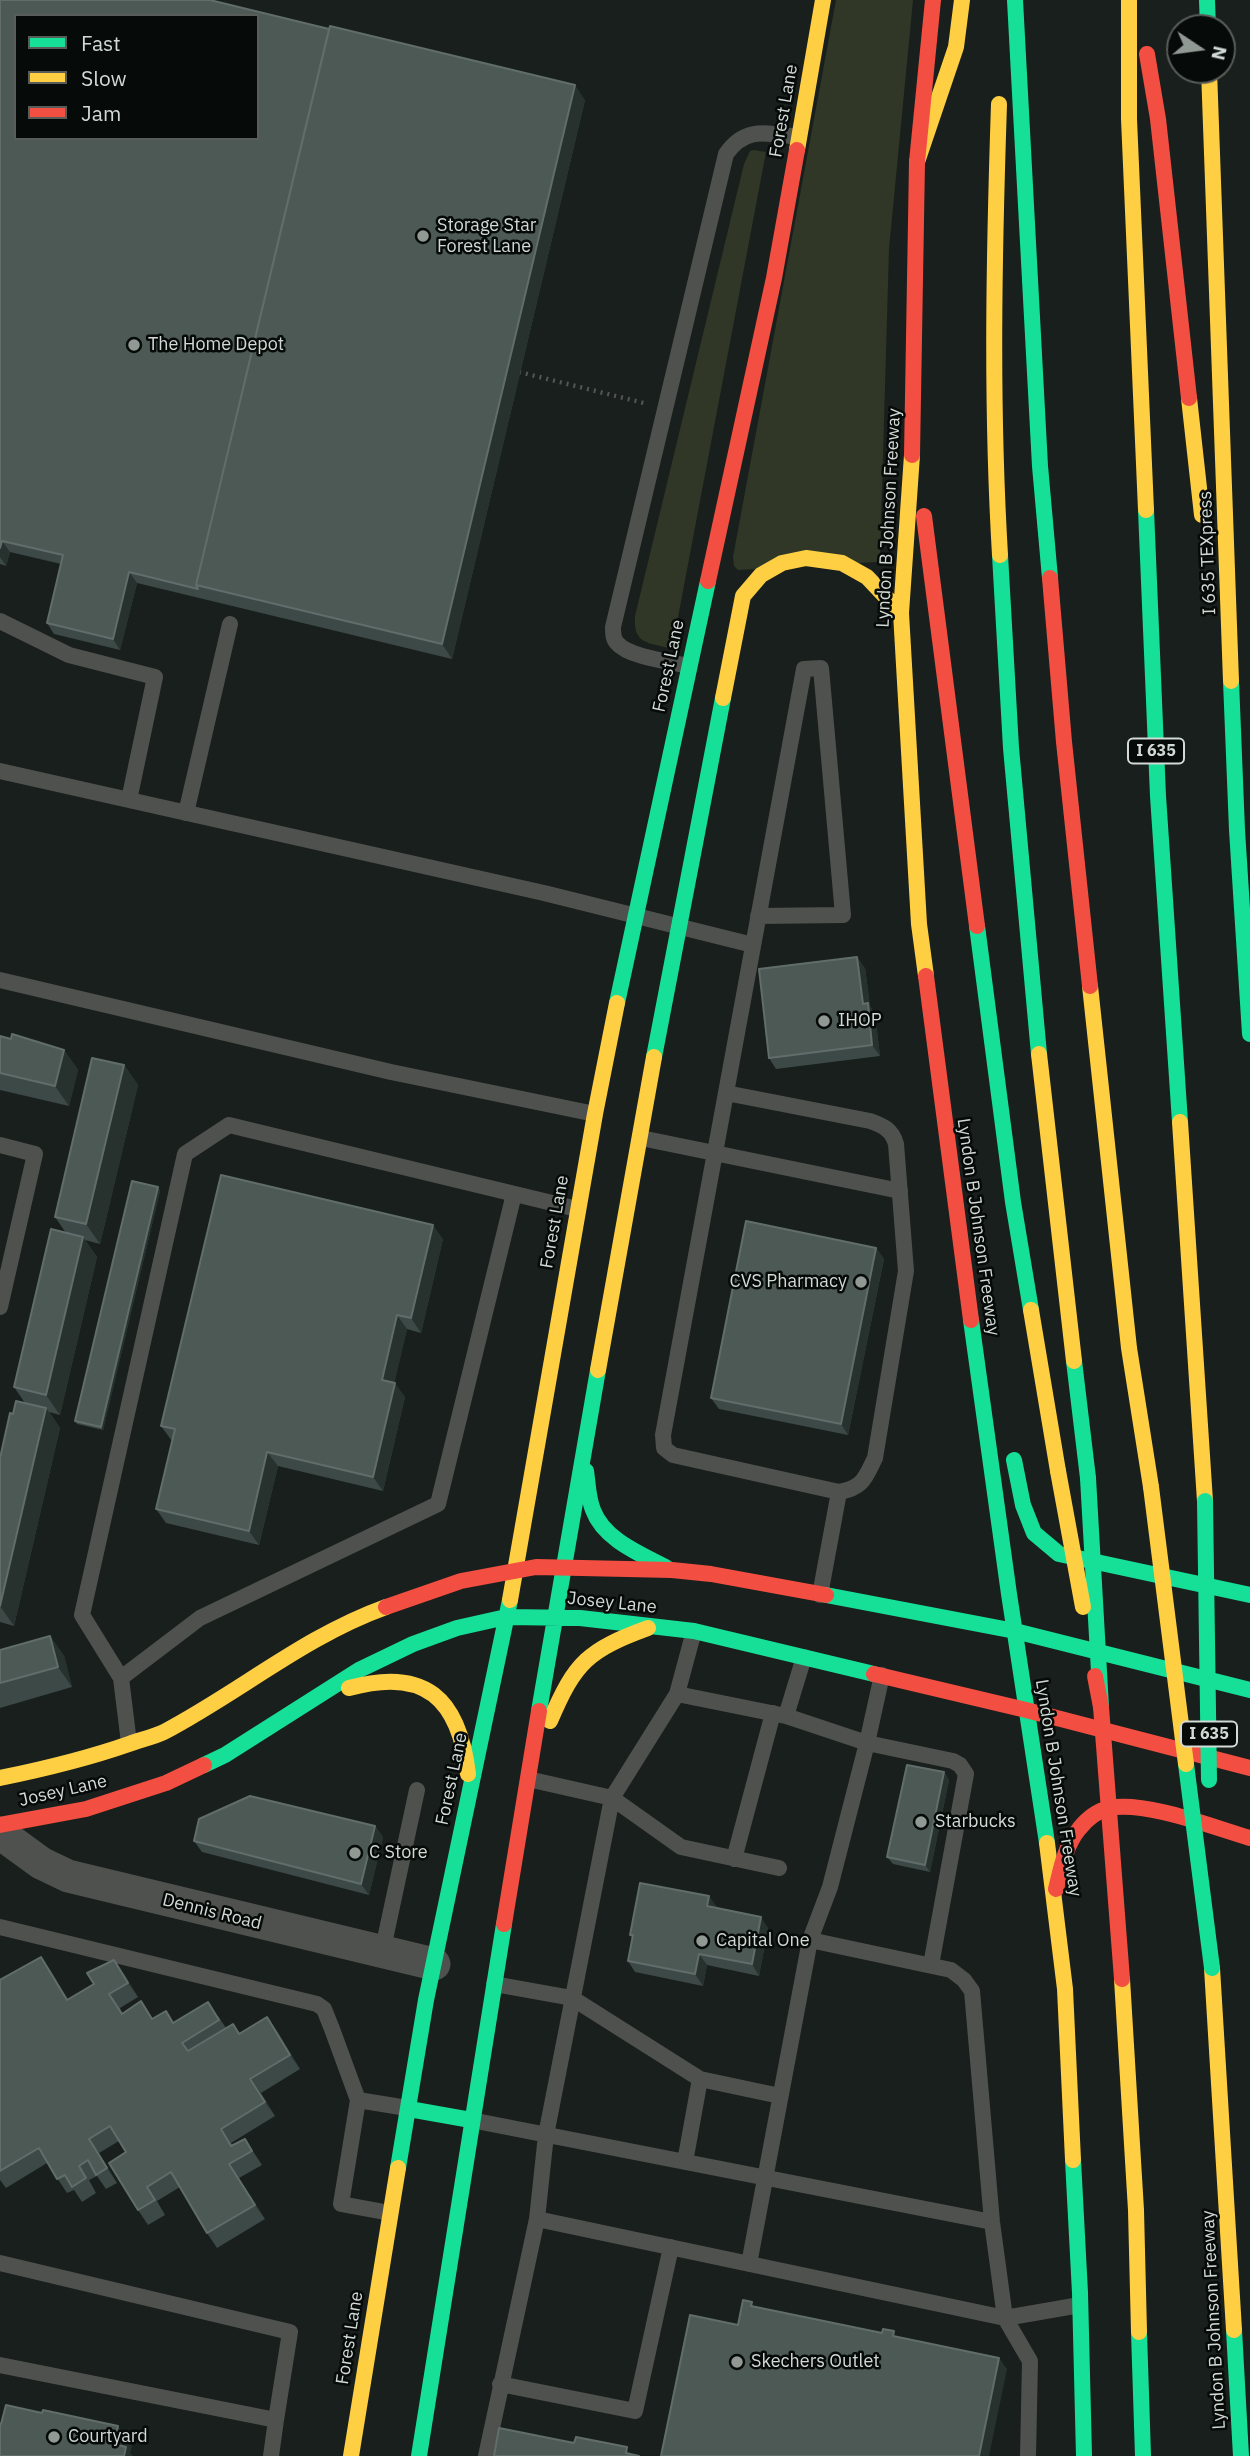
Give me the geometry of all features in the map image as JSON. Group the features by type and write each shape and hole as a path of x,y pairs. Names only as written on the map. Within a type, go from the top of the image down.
{"main road":[{"name":"Forest Lane","path":"419,2456 471,2120 563,1567 677,927 707,671 823,0"},
{"name":"Lyndon B Johnson Freeway","path":"933,0 917,162 913,434 901,613 919,925 1026,1710 1055,1892 1065,1989 1080,2305 1084,2456"},
{"path":"917,162 956,47 962,0"},
{"name":"Lyndon B Johnson Freeway","path":"1129,0 1129,119 1158,796 1205,1501 1212,1968 1241,2456"},
{"path":"1137,0 1158,119 1204,529"},
{"path":"1015,2 999,96 993,282 995,472 1010,735 1034,1012 1088,1478 1136,2210 1143,2456"},
{"path":"1015,2 1040,466 1064,742 1129,1348 1151,1487 1212,1968"},
{"name":"I 635 TEXpress","path":"1210,84 1237,830 1250,1034"},
{"path":"913,434 1012,1189 1058,1471 1101,1707"},
{"path":"707,671 743,596 761,575 783,561 801,558 830,559 854,568 901,613"},
{"path":"1212,597 1237,830"},
{"name":"Forest Lane","path":"351,2456 434,1964 516,1570 577,1209 634,916 707,671"},
{"path":"980,1382 1001,1418"},
{"path":"1011,1442 1023,1505 1034,1533 1059,1554 1250,1595"},
{"path":"583,1459 593,1511 599,1522 629,1547 672,1570"},
{"name":"Josey Lane","path":"0,1778 131,1750 229,1695 296,1649 352,1619 461,1581 516,1570 563,1567 672,1570 711,1574 1015,1631 1250,1690"},
{"name":"Josey Lane","path":"0,1825 86,1809 145,1783 166,1783 225,1755 359,1670 413,1644 470,1624 506,1617 555,1616 694,1631 1026,1710 1250,1768"},
{"path":"528,1778 569,1678 582,1660 600,1647 655,1626"},
{"path":"311,1701 372,1681 405,1681 430,1692 454,1719 466,1751 469,1791"},
{"path":"1055,1892 1064,1856 1077,1831 1092,1817 1108,1808 1136,1808 1250,1838"},
{"path":"409,2109 471,2120"}],"street":[{"name":"Dennis Road","path":"0,1833 41,1863 68,1875 434,1964"}],"lane":[{"path":"707,671 634,653 621,647 614,640 613,627 726,153 741,137 752,133 799,136"},
{"path":"0,621 69,655 155,677 129,800"},
{"path":"186,813 230,624"},
{"path":"726,1093 870,1121 893,1134 906,1271 876,1458 863,1482 851,1490 839,1492 673,1454 664,1448 665,1422 758,916 804,669 821,668 843,915 758,916"},
{"path":"0,771 544,893 753,944"},
{"path":"0,980 391,1072 595,1114"},
{"path":"131,1750 121,1678 82,1615 185,1154 229,1125 577,1209"},
{"path":"641,1138 900,1191"},
{"path":"0,1146 35,1154 0,1307"},
{"path":"121,1678 200,1619 439,1504 514,1194"},
{"path":"820,1595 839,1492"},
{"path":"486,2456 537,2219 546,2135 612,1798 677,1694 694,1631"},
{"path":"734,1858 780,1715 804,1657"},
{"path":"750,2264 810,1940 830,1887 882,1675"},
{"path":"677,1694 780,1715 867,1744 953,1761 960,1765 966,1774 931,1965"},
{"path":"528,1778 612,1798 681,1847 779,1868"},
{"path":"382,1953 417,1790"},
{"path":"0,1927 317,2004 324,2009 358,2100 341,2204 390,2213"},
{"path":"810,1940 951,1970 972,1991 992,2222 1005,2318 1030,2361 1028,2456"},
{"path":"494,1984 572,1998 700,2078 780,2096"},
{"path":"685,2162 700,2078"},
{"path":"358,2100 409,2109"},
{"path":"471,2120 992,2222"},
{"path":"537,2219 1005,2318 1080,2305"},
{"path":"500,2384 635,2411 671,2247"},
{"path":"0,2263 290,2332 271,2456"},
{"path":"0,2365 276,2420"}],"path":[{"path":"519,372 665,408"}],"green space":[{"path":"836,0 913,0 889,249 880,558 877,562 738,570 734,566 733,557"},
{"path":"750,151 766,152 672,649 644,641 637,632 635,616 744,164"}],"building":[{"name":"The Home Depot","path":"0,0 210,0 329,29 196,585 198,589 129,572 113,639 47,623 63,555 2,541 0,548"},
{"name":"Storage Star Forest Lane","path":"330,26 575,85 442,644 196,585"},
{"name":"IHOP","path":"857,957 863,1004 868,1003 872,1045 769,1058 759,969"},
{"path":"12,1034 64,1050 55,1086 0,1073 0,1036 11,1039"},
{"path":"92,1058 124,1065 86,1224 55,1217"},
{"path":"221,1175 433,1225 411,1318 397,1315 382,1380 395,1383 373,1477 267,1452 249,1531 156,1509 175,1429 161,1426"},
{"path":"132,1181 158,1187 101,1427 75,1421"},
{"name":"CVS Pharmacy","path":"746,1221 876,1248 841,1424 711,1398"},
{"path":"51,1229 83,1237 46,1395 14,1387"},
{"path":"16,1401 46,1408 0,1606 0,1458 10,1413 13,1414"},
{"path":"50,1636 58,1667 0,1683 0,1650"},
{"name":"Starbucks","path":"907,1765 944,1772 925,1865 887,1857"},
{"path":"250,1796 375,1826 361,1884 194,1841 199,1819"},
{"name":"Capital One","path":"640,1883 709,1896 707,1906 761,1917 752,1964 699,1954 695,1974 628,1961"},
{"path":"41,1957 67,2000 94,1984 87,1973 114,1960 128,1983 109,1994 122,2014 141,2001 152,2019 166,2011 173,2023 208,2002 219,2020 182,2043 188,2051 233,2024 239,2034 267,2017 290,2055 250,2079 265,2102 221,2129 231,2146 245,2139 252,2151 229,2164 255,2205 207,2233 171,2172 147,2187 155,2200 138,2210 109,2163 126,2152 110,2126 89,2139 107,2168 96,2175 88,2160 79,2166 86,2178 72,2187 65,2175 57,2179 39,2148 0,2171 0,1980"},
{"path":"743,2300 752,2302 751,2306 882,2333 883,2329 894,2331 893,2336 999,2358 979,2456 661,2456 690,2315 738,2325"},
{"path":"6,2405 118,2426 114,2444 126,2447 124,2456 0,2456 0,2424"},
{"path":"499,2428 574,2443 576,2437 627,2447 626,2453 639,2456 494,2456"}],"traffic: fast":[{"path":"1015,0 1040,466 1050,578"},
{"path":"1207,0 1208,14"},
{"path":"1146,510 1158,796 1180,1122"},
{"path":"1000,555 1011,748 1039,1054"},
{"path":"617,1003 708,581"},
{"path":"1231,681 1250,1034"},
{"path":"654,1057 723,698"},
{"path":"977,926 1013,1202 1031,1310"},
{"path":"971,1320 1047,1843"},
{"path":"1074,1361 1088,1478"},
{"path":"539,1711 598,1370"},
{"path":"1014,1460 1023,1505 1034,1533 1059,1554 1250,1595"},
{"path":"586,1471 591,1505 598,1521 624,1545 667,1568"},
{"path":"1088,1478 1101,1707"},
{"path":"1205,1501 1209,1780"},
{"path":"826,1595 1015,1631 1250,1690"},
{"path":"398,2168 426,2000 510,1600"},
{"path":"204,1765 225,1755 359,1670 413,1644 457,1628 506,1617 580,1618 694,1631 874,1674"},
{"path":"1186,1764 1212,1968"},
{"path":"419,2456 504,1924"},
{"path":"409,2109 471,2120"},
{"path":"1073,2160 1084,2456"},
{"path":"1234,2330 1241,2456"},
{"path":"1139,2332 1143,2456"}],"traffic: slow":[{"path":"797,150 823,0"},
{"path":"917,162 956,47 962,0"},
{"path":"1129,0 1129,119 1146,510"},
{"path":"1210,84 1231,681"},
{"path":"999,104 994,330 1000,555"},
{"path":"1189,398 1202,515"},
{"path":"912,455 901,613 919,924 926,976"},
{"path":"723,698 743,596 761,575 782,563 806,558 842,563 867,577 901,613"},
{"path":"1090,986 1129,1348 1151,1487"},
{"path":"510,1600 617,1003"},
{"path":"1039,1054 1074,1361"},
{"path":"598,1370 654,1057"},
{"path":"1180,1122 1205,1501"},
{"path":"1031,1310 1058,1471"},
{"path":"1058,1471 1083,1607"},
{"path":"1151,1487 1186,1764"},
{"path":"0,1778 81,1759 164,1732 328,1633 386,1607"},
{"path":"550,1721 567,1685 586,1661 611,1644 648,1628"},
{"path":"349,1688 398,1682 418,1686 434,1695 446,1708 456,1726 468,1774"},
{"path":"1047,1843 1065,1989 1073,2160"},
{"path":"1212,1968 1234,2330"},
{"path":"1122,1979 1136,2210 1139,2332"},
{"path":"351,2456 398,2168"}],"traffic: jam":[{"path":"912,455 917,162 933,0"},
{"path":"1147,54 1158,119 1189,398"},
{"path":"708,581 774,278 797,150"},
{"path":"924,516 977,926"},
{"path":"1050,578 1090,986"},
{"path":"926,976 971,1320"},
{"path":"386,1607 461,1581 536,1567 672,1570 711,1574 826,1595"},
{"path":"874,1674 1250,1768"},
{"path":"1095,1676 1101,1707 1122,1979"},
{"path":"504,1924 539,1711"},
{"path":"0,1825 86,1809 166,1783 204,1765"},
{"path":"1056,1889 1064,1858 1074,1836 1088,1819 1109,1808 1142,1808 1250,1838"}],"place":[{"name":"Storage Star Forest Lane","path":"423,236"},
{"name":"The Home Depot","path":"134,345"},
{"name":"IHOP","path":"824,1021"},
{"name":"CVS Pharmacy","path":"861,1282"},
{"name":"Starbucks","path":"921,1822"},
{"name":"C Store","path":"355,1853"},
{"name":"Capital One","path":"702,1941"},
{"name":"Skechers Outlet","path":"737,2362"},
{"name":"Courtyard","path":"54,2437"}]}
